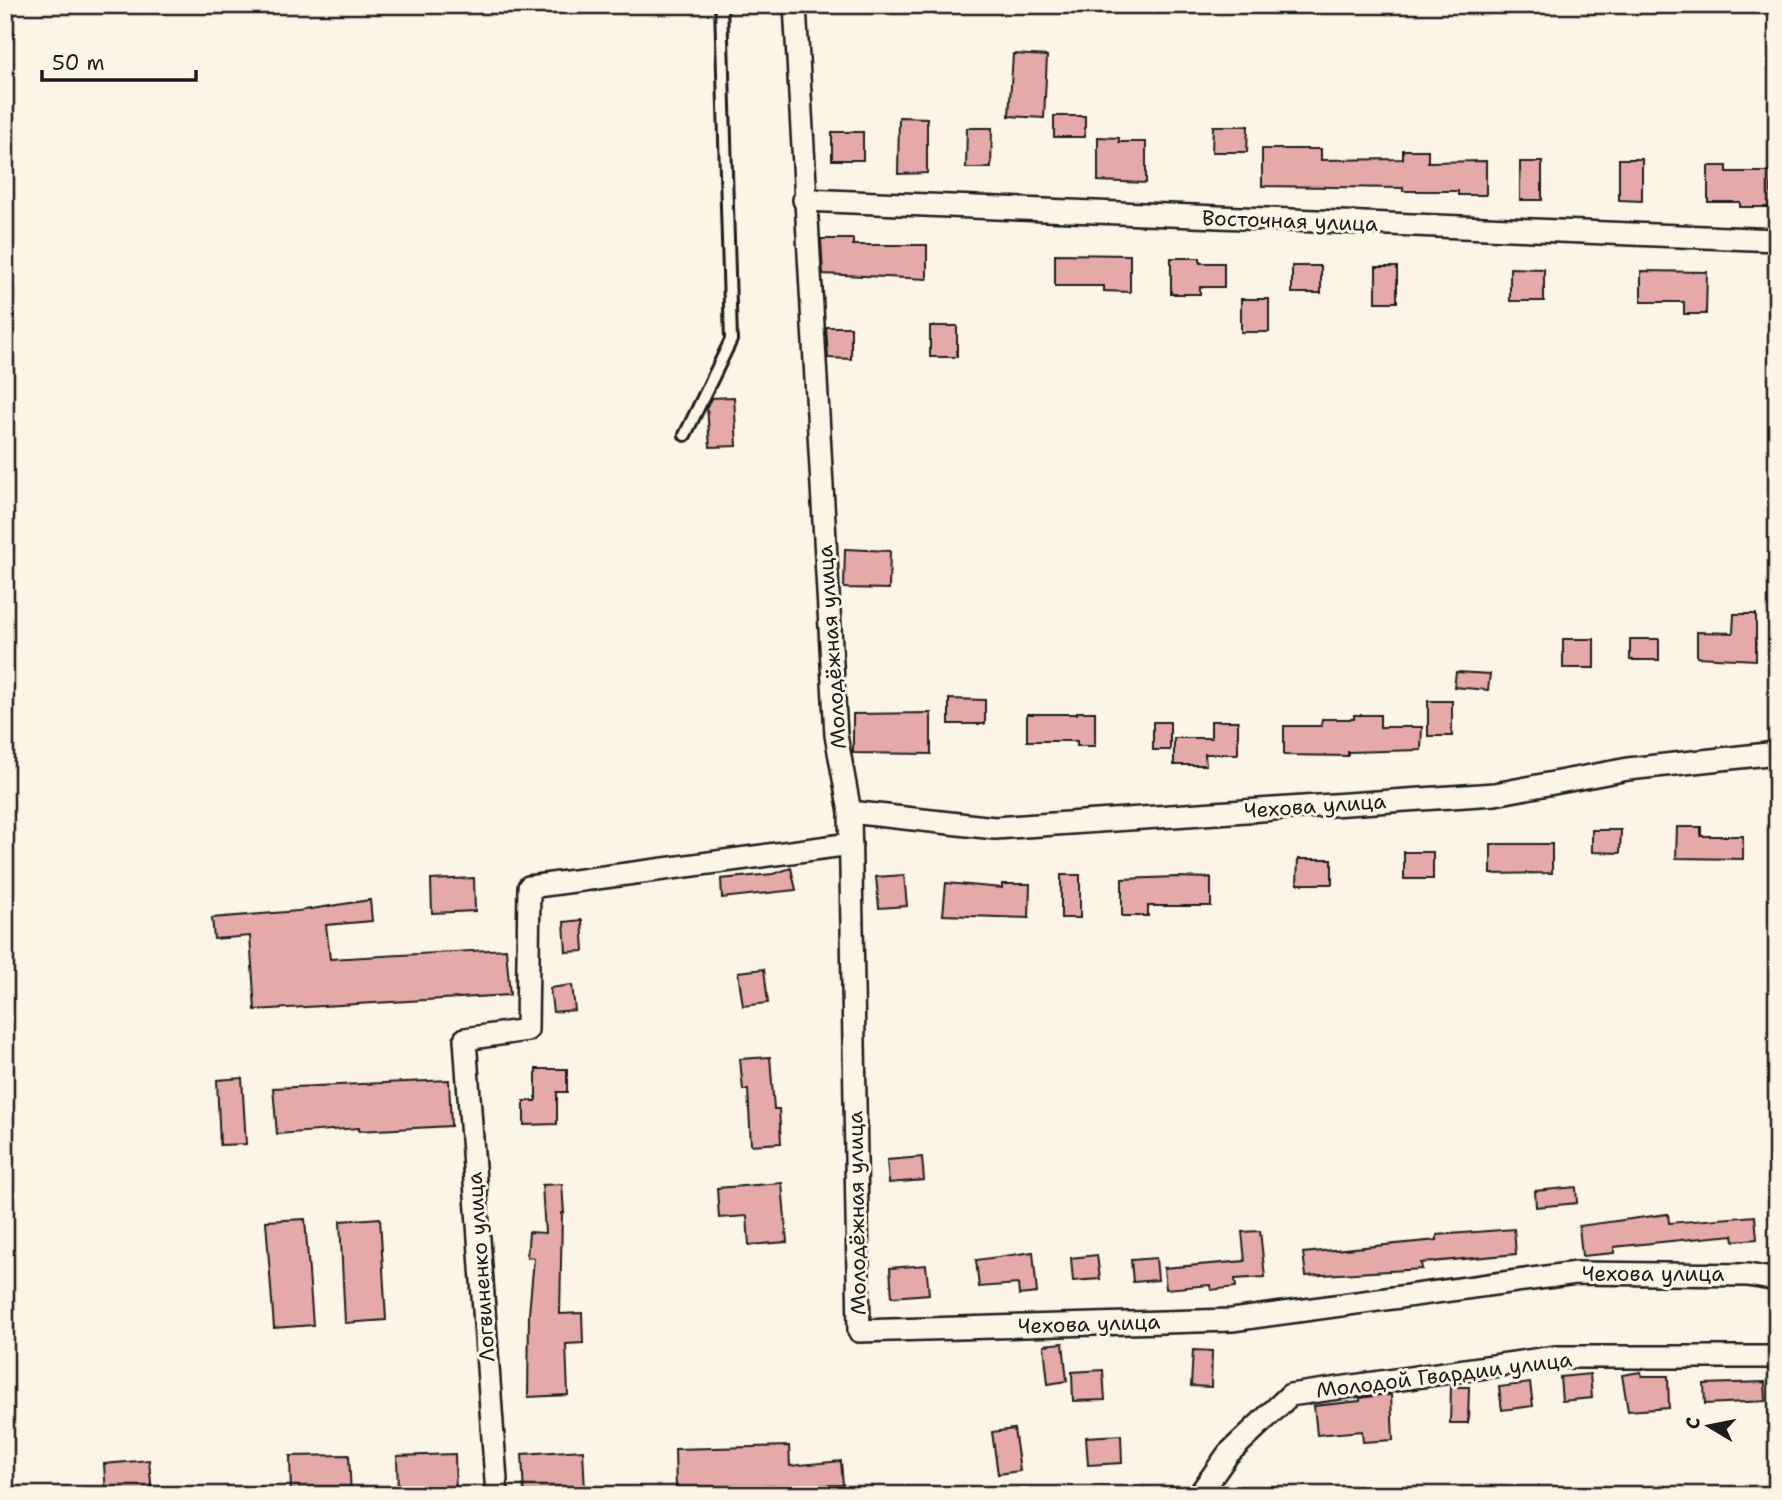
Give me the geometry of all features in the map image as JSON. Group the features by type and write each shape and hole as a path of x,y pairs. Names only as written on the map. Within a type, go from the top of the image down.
{"street":[{"name":"Молодёжная улица","path":"796,5 804,200 836,735 850,812 859,1331"},
{"name":"Восточная улица","path":"804,200 1777,240"},
{"name":"Чехова улица","path":"850,812 1009,827 1495,794 1628,769 1777,753"},
{"name":"Логвиненко улица","path":"497,1495 465,1038 527,1030 529,887 851,844"},
{"name":"Чехова улица","path":"859,1331 1232,1320 1576,1273 1748,1275 1777,1280"},
{"name":"Молодой Гвардии улица","path":"1199,1495 1228,1454 1290,1395 1555,1357 1777,1357"}],"lane":[{"path":"685,435 731,340 720,5"}],"building":[{"path":"1013,54 1047,56 1044,118 1009,116"},
{"path":"1054,116 1085,116 1085,137 1054,137"},
{"path":"899,117 927,118 927,173 898,174"},
{"path":"1213,126 1248,126 1247,152 1212,152"},
{"path":"967,128 992,128 991,168 966,168"},
{"path":"832,132 863,132 863,160 832,160"},
{"path":"1098,137 1119,138 1119,142 1146,142 1146,183 1098,181"},
{"path":"1262,149 1321,149 1321,160 1403,159 1403,150 1428,150 1428,162 1486,161 1486,195 1458,195 1458,191 1403,191 1403,188 1262,186"},
{"path":"1619,159 1642,159 1642,201 1619,200"},
{"path":"1520,162 1542,162 1542,200 1520,200"},
{"path":"1708,166 1727,166 1727,172 1771,172 1771,207 1740,207 1740,202 1708,202"},
{"path":"821,239 853,239 853,245 927,245 927,279 823,274"},
{"path":"1055,254 1130,255 1130,292 1104,291 1104,286 1055,286"},
{"path":"1171,258 1200,258 1200,263 1224,263 1224,287 1200,287 1200,294 1171,294"},
{"path":"1292,266 1321,266 1321,293 1292,293"},
{"path":"1376,267 1397,267 1397,302 1376,302"},
{"path":"1510,268 1544,269 1544,301 1510,301"},
{"path":"1641,271 1707,272 1706,314 1684,314 1684,302 1641,302"},
{"path":"1241,299 1269,299 1269,332 1241,332"},
{"path":"930,326 957,326 957,357 930,357"},
{"path":"826,327 851,327 851,359 828,358"},
{"path":"734,397 737,446 710,447 707,407 711,398"},
{"path":"845,549 890,551 889,589 844,588"},
{"path":"1734,614 1756,614 1756,660 1697,657 1697,632 1733,633"},
{"path":"1563,639 1594,639 1594,668 1563,668"},
{"path":"1630,639 1659,639 1659,660 1630,660"},
{"path":"1456,672 1490,674 1488,690 1454,687"},
{"path":"949,699 985,700 985,724 949,724"},
{"path":"1428,701 1452,701 1452,736 1428,736"},
{"path":"1095,712 1095,746 1077,746 1077,741 1027,741 1027,714"},
{"path":"931,713 931,754 853,753 853,714"},
{"path":"1354,715 1380,715 1380,727 1422,727 1421,750 1348,752 1348,756 1284,755 1284,726 1321,726 1322,719 1354,719"},
{"path":"1211,721 1238,721 1238,754 1205,754 1206,765 1174,765 1174,738 1211,738"},
{"path":"1153,722 1170,722 1170,750 1153,750"},
{"path":"1677,827 1701,827 1701,836 1743,836 1743,859 1676,858"},
{"path":"1592,830 1621,830 1620,853 1592,852"},
{"path":"1491,844 1552,844 1552,873 1491,874"},
{"path":"1404,852 1433,852 1433,879 1404,879"},
{"path":"1298,859 1332,859 1332,884 1297,884"},
{"path":"791,868 796,890 722,898 721,879 773,874"},
{"path":"904,875 907,906 879,908 876,877"},
{"path":"1061,875 1080,875 1080,918 1061,918"},
{"path":"474,878 475,911 432,913 431,880"},
{"path":"1211,878 1211,906 1148,906 1148,916 1122,916 1122,879"},
{"path":"946,883 1002,888 1002,884 1030,884 1029,918 943,915"},
{"path":"370,900 372,921 326,925 330,959 506,949 510,995 255,1010 250,936 214,939 212,918 298,911"},
{"path":"582,920 584,951 566,952 564,922"},
{"path":"764,969 768,1003 743,1006 738,972"},
{"path":"572,985 575,1010 553,1012 550,988"},
{"path":"770,1057 774,1109 779,1109 781,1143 751,1145 748,1090 743,1090 740,1059"},
{"path":"536,1069 567,1069 567,1092 557,1092 557,1124 524,1125 524,1101 536,1101"},
{"path":"242,1078 246,1144 220,1145 217,1080"},
{"path":"449,1080 451,1126 359,1131 359,1128 277,1134 273,1088"},
{"path":"922,1157 924,1180 889,1183 887,1160"},
{"path":"782,1183 787,1242 749,1245 747,1216 719,1218 717,1188"},
{"path":"562,1184 564,1213 560,1314 582,1313 583,1343 566,1344 568,1395 528,1397 529,1314 534,1258 527,1257 529,1232 545,1233 542,1185"},
{"path":"1576,1187 1577,1203 1536,1207 1535,1191"},
{"path":"1668,1214 1669,1223 1755,1216 1757,1239 1734,1241 1733,1235 1671,1241 1614,1247 1614,1253 1582,1256 1579,1226"},
{"path":"380,1218 386,1320 345,1323 340,1221"},
{"path":"305,1219 313,1325 274,1328 266,1221"},
{"path":"1514,1229 1516,1254 1421,1263 1422,1269 1306,1276 1303,1253 1437,1240 1437,1235"},
{"path":"1260,1231 1265,1277 1235,1279 1236,1287 1211,1290 1210,1285 1166,1289 1164,1268 1245,1261 1242,1232"},
{"path":"1033,1252 1037,1293 1019,1295 1018,1284 979,1287 976,1260"},
{"path":"1097,1255 1100,1279 1073,1281 1071,1258"},
{"path":"1156,1258 1158,1280 1133,1282 1131,1260"},
{"path":"926,1265 929,1294 892,1297 890,1268"},
{"path":"1063,1343 1067,1381 1048,1384 1044,1345"},
{"path":"1193,1350 1212,1351 1211,1387 1191,1386"},
{"path":"1103,1370 1105,1400 1073,1401 1072,1372"},
{"path":"1641,1372 1642,1376 1668,1376 1669,1408 1628,1411 1622,1375"},
{"path":"1590,1374 1592,1398 1562,1401 1560,1377"},
{"path":"1765,1382 1766,1401 1705,1404 1704,1384"},
{"path":"1530,1383 1533,1406 1502,1410 1499,1387"},
{"path":"1451,1387 1469,1387 1468,1423 1450,1423"},
{"path":"1391,1395 1393,1440 1363,1442 1362,1431 1317,1435 1314,1406 1360,1401 1360,1398"},
{"path":"1014,1429 1020,1471 998,1474 992,1432"},
{"path":"1121,1435 1122,1463 1088,1465 1086,1437"},
{"path":"789,1446 790,1466 841,1461 843,1485 676,1490 675,1449"},
{"path":"583,1450 585,1492 524,1495 522,1454"},
{"path":"455,1454 456,1495 398,1495 397,1456"},
{"path":"349,1455 351,1495 291,1495 290,1456"},
{"path":"149,1460 152,1495 106,1495 104,1464"}]}
